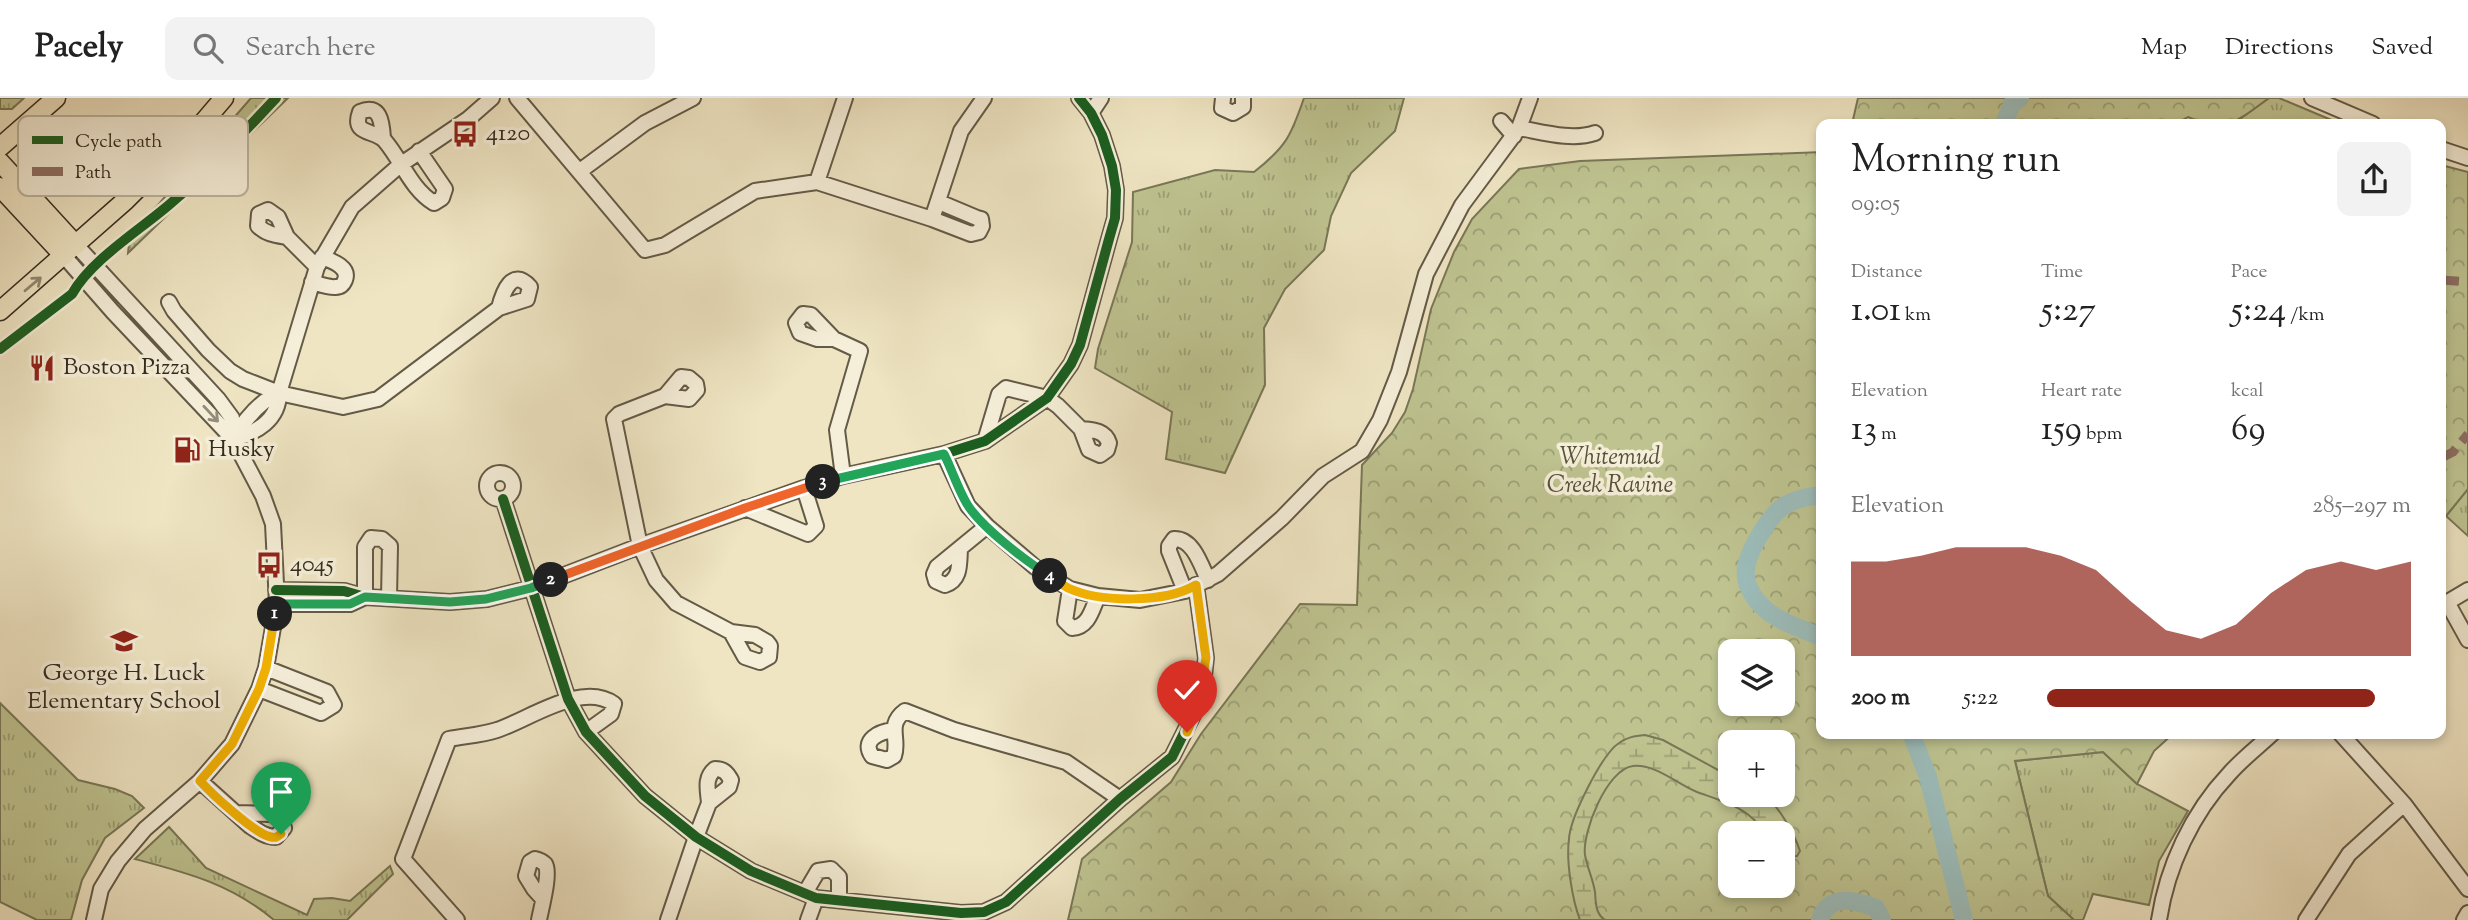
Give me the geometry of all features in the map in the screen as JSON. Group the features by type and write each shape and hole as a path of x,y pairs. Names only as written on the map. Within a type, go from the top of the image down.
{"main road":[{"path":"35,116 56,98"},
{"path":"209,116 224,98"},
{"path":"0,147 18,131"},
{"path":"0,162 18,185"},
{"path":"0,187 70,250"},
{"path":"27,196 70,250"},
{"path":"0,311 128,196"}],"street":[{"path":"233,439 245,420 270,397 279,393 312,282 320,262 352,207 400,165 468,119 492,98"},
{"path":"517,98 645,250 665,244 755,191 817,182 971,234 979,232 982,222 978,218 939,202"},
{"path":"580,171 645,124 694,98"},
{"path":"817,182 845,98"},
{"path":"932,219 961,131 984,98"},
{"path":"276,597 350,604 365,597 450,602 486,599 531,588 804,488 843,476 944,454 985,441 1047,398 1071,364 1080,345 1115,218 1116,190 1112,166 1102,135 1091,113 1079,98"},
{"path":"1091,113 1101,98"},
{"path":"1223,98 1222,108 1233,113 1243,107 1243,98"},
{"path":"944,454 968,506 1035,567 1070,589 1098,596 1140,600 1196,585 1261,537 1323,477 1363,451 1380,420 1399,372 1426,274 1462,205 1517,132 1530,98"},
{"path":"2312,98 2361,119"},
{"path":"1501,121 1517,132 1587,135 1595,133"},
{"path":"383,138 400,165 426,198 434,203 442,198 445,189 419,151"},
{"path":"2446,151 2468,158"},
{"path":"286,237 320,262 343,267 346,274 342,285 336,287 312,282"},
{"path":"70,250 154,328 218,398 232,418 233,439"},
{"path":"70,250 90,287 233,439 263,496 273,524 276,597 266,668 259,689 232,744 200,781 145,829 118,861 101,889 94,920"},
{"path":"169,302 174,311 230,371 243,379 279,393 343,407 378,399 499,308"},
{"path":"141,339 154,328"},
{"path":"834,339 860,351 837,430 843,476"},
{"path":"985,441 1002,390 1011,388 1047,398 1081,429"},
{"path":"665,396 619,414 614,419 640,546 656,580 676,603 731,632"},
{"path":"745,508 808,534 816,526 804,488"},
{"path":"503,499 568,699 586,732 645,796 696,837 751,871 811,896 839,900 961,913 984,912 1006,902 1120,799 1172,757 1197,707 1206,658 1196,585"},
{"path":"960,549 987,526"},
{"path":"365,597 365,547 371,538 382,538 390,546 389,598"},
{"path":"1070,589 1065,621 1072,628 1080,628 1085,624 1098,596"},
{"path":"2446,603 2468,590"},
{"path":"2446,607 2468,640"},
{"path":"259,689 321,713 334,705 327,692 266,668"},
{"path":"457,920 403,859 449,739 496,730 568,699 603,697 614,704 611,714 586,732"},
{"path":"893,730 901,713 905,711 954,730 1066,762 1120,799"},
{"path":"2159,920 2172,866 2201,812 2228,775 2267,739"},
{"path":"2345,739 2404,804 2468,889"},
{"path":"200,781 236,813"},
{"path":"668,920 709,803"},
{"path":"2306,920 2349,854 2404,804"},
{"path":"808,920 818,871 831,869 839,877 839,900"},
{"path":"539,920 543,899"},
{"path":"2464,920 2468,913"}],"green space":[{"path":"0,98 24,98 12,109 0,109"},
{"path":"251,98 288,98 248,137 248,116 235,116"},
{"path":"1304,98 1404,98 1395,131 1351,173 1331,216 1324,250 1285,289 1264,328 1265,385 1225,473 1166,459 1172,412 1095,368 1098,349 1132,242 1133,192 1215,170 1254,172 1286,140"},
{"path":"1858,98 2269,98 2238,119 1853,119"},
{"path":"2269,98 2279,98 2329,119 2240,119"},
{"name":"Whitemud Creek Ravine","path":"1816,152 1816,739 2167,739 2154,751 2137,784 2103,752 2015,761 2048,896 2074,920 1068,920 1082,859 1171,782 1201,734 1300,604 1357,605 1362,465 1392,433 1405,412 1413,389 1431,309 1454,252 1472,219 1519,169 1580,161"},
{"path":"2446,166 2468,172 2468,489 2446,516"},
{"path":"166,196 187,196 128,253 129,244 139,223"},
{"path":"2468,489 2468,536 2446,516"},
{"path":"0,703 78,780 132,796 144,808 105,838 82,880 71,920 37,920 0,902"},
{"path":"1645,735 1663,740 1718,770 1718,799 1697,792 1650,768 1633,766 1623,770 1614,778 1598,803 1585,845 1597,908 1605,920 1580,920 1569,869 1571,829 1588,787 1604,760 1619,743 1634,736"},
{"path":"2103,752 2137,784 2188,811 2159,861 2149,905 2093,894 2083,920 2074,920 2048,896 2015,761"},
{"path":"1737,807 1776,807 1786,821 1755,821"},
{"path":"169,827 206,868 307,915 314,899 350,901 390,866 393,874 347,920 274,920 242,897 208,881 135,859"},
{"path":"1795,838 1800,851 1795,856"}],"waterway":[{"path":"2006,119 2012,104 2020,98"},
{"path":"1816,496 1795,500 1776,513 1754,545 1746,572 1751,592 1766,610 1816,634"},
{"path":"1913,739 1928,777 1964,920"},
{"path":"1820,920 1829,906 1843,901 1876,908 1882,920"}],"marked path":[{"path":"2446,280 2468,282"},
{"path":"2446,456 2453,452 2468,434"}],"cycle path":[{"path":"248,128 276,98"},
{"path":"276,590 344,591 365,597 450,602 487,599 531,588 804,488 843,476 944,454 985,441 1047,398 1071,364 1080,345 1115,218 1116,190 1112,166 1102,135 1091,113 1079,98"},
{"path":"0,349 72,294 91,269 179,196"},
{"path":"503,499 568,699 586,732 645,796 696,837 751,871 816,898 961,913 984,912 1006,902 1120,799 1172,757 1197,707 1203,684 1206,658 1196,585"}],"place":[{"name":"4120","path":"465,134"},
{"name":"Boston Pizza","path":"42,368"},
{"name":"Husky","path":"187,450"},
{"name":"4045","path":"269,565"},
{"name":"George H. Luck Elementary School","path":"124,641"}],"route":[{"path":"281,834 269,837 250,827 200,781 232,744 259,689 266,668 276,604 350,604 365,597 450,602 486,599 531,588 804,488 843,476 944,454 968,506 1035,567 1070,589 1098,596 1140,600 1185,591 1196,585 1206,658 1203,684 1187,732"}]}
